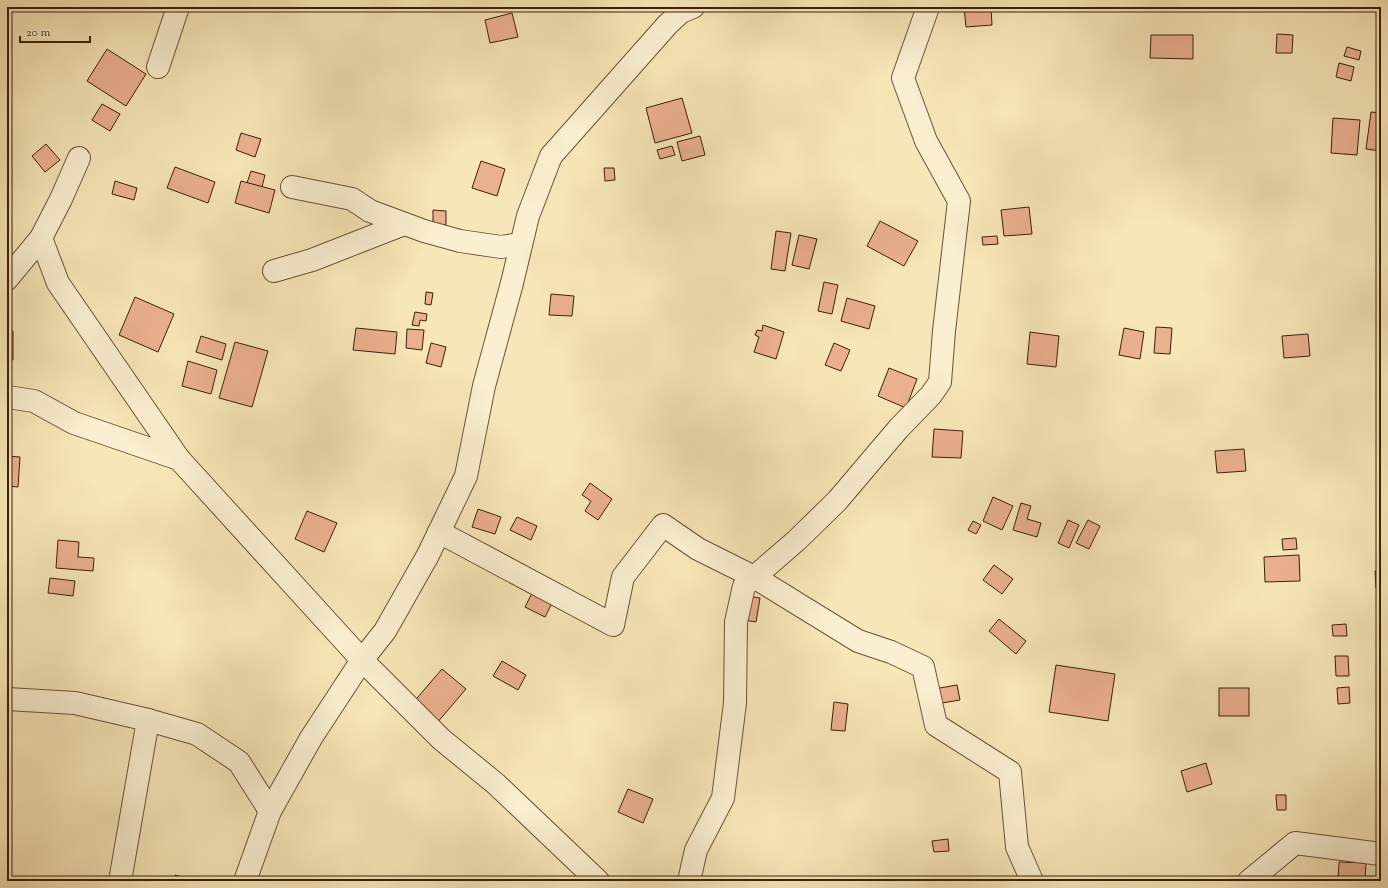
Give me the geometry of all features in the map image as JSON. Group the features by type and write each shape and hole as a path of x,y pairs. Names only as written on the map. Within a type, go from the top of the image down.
{"street":[{"path":"158,67 178,7"},
{"path":"245,881 270,811 311,738 362,660 385,631 428,554 466,476 484,386 528,216 551,156 668,24 681,12 694,7"},
{"path":"690,881 696,850 723,798 735,703 736,622 744,586 837,501 940,382 944,332 959,201 926,141 903,78 928,7"},
{"path":"7,279 41,238 61,199 79,158"},
{"path":"292,187 352,199 370,212 424,231 460,241 501,247 521,244"},
{"path":"274,271 312,260 404,224"},
{"path":"41,238 58,283 180,459 362,660 441,739 496,784 598,881"},
{"path":"7,397 34,401 74,422 180,459"},
{"path":"439,532 613,625 623,577 663,525 698,549 754,577 858,641 891,652 923,667 936,725 1010,772 1017,846 1032,881"},
{"path":"7,699 75,703 148,720 197,734 239,762 270,811"},
{"path":"120,881 148,720"},
{"path":"1250,881 1296,843 1381,854"}],"building":[{"path":"964,7 991,7 992,25 966,27"},
{"path":"512,13 518,37 490,43 485,20"},
{"path":"1277,34 1293,35 1292,53 1276,53"},
{"path":"1151,35 1193,35 1193,59 1150,58"},
{"path":"1347,47 1361,51 1359,60 1344,56"},
{"path":"107,49 146,74 126,106 87,81"},
{"path":"1339,63 1354,67 1351,81 1336,77"},
{"path":"682,98 692,133 655,143 646,108"},
{"path":"102,104 120,114 110,131 92,120"},
{"path":"1371,112 1381,113 1381,151 1366,149"},
{"path":"1333,118 1360,120 1357,155 1331,153"},
{"path":"241,133 261,139 255,157 236,150"},
{"path":"700,136 705,155 682,161 677,142"},
{"path":"46,144 60,160 45,172 32,156"},
{"path":"672,146 675,155 660,159 657,150"},
{"path":"481,161 505,169 497,196 472,188"},
{"path":"175,167 215,182 208,203 167,188"},
{"path":"604,168 614,168 615,180 605,181"},
{"path":"251,171 265,175 262,187 247,183"},
{"path":"115,181 137,188 134,200 112,194"},
{"path":"241,181 275,190 269,213 235,203"},
{"path":"1029,207 1032,234 1004,236 1001,210"},
{"path":"433,210 446,211 446,225 433,225"},
{"path":"880,221 918,241 904,266 867,246"},
{"path":"776,231 791,233 785,271 771,269"},
{"path":"799,235 817,239 809,269 792,265"},
{"path":"997,236 998,244 983,245 982,237"},
{"path":"824,282 838,285 832,314 818,311"},
{"path":"426,292 433,293 431,305 425,304"},
{"path":"551,294 574,296 572,316 549,315"},
{"path":"135,297 174,314 158,352 119,335"},
{"path":"847,298 875,306 869,329 841,321"},
{"path":"415,312 427,314 426,321 420,320 419,326 412,325"},
{"path":"763,325 784,332 776,359 754,352 759,337 755,335 757,330 762,331"},
{"path":"1156,327 1172,328 1170,354 1154,353"},
{"path":"356,328 397,332 395,354 353,350"},
{"path":"1124,328 1144,332 1140,359 1119,355"},
{"path":"407,329 424,330 422,350 406,348"},
{"path":"7,331 13,331 13,360 7,359"},
{"path":"1030,332 1059,336 1056,367 1027,364"},
{"path":"1308,334 1310,356 1284,358 1282,336"},
{"path":"201,336 226,344 222,360 196,352"},
{"path":"235,342 268,351 252,407 219,398"},
{"path":"431,343 446,347 441,367 426,363"},
{"path":"834,343 850,350 841,371 825,365"},
{"path":"188,361 217,370 211,394 182,386"},
{"path":"889,368 917,379 906,408 878,396"},
{"path":"934,429 963,431 961,458 932,457"},
{"path":"1244,449 1246,471 1217,473 1215,451"},
{"path":"7,456 20,457 18,487 7,486"},
{"path":"590,483 612,499 598,520 585,511 591,501 582,495"},
{"path":"993,497 1013,506 1002,530 983,521"},
{"path":"1021,503 1031,506 1027,519 1041,523 1037,537 1013,530"},
{"path":"478,509 501,517 495,534 472,527"},
{"path":"307,511 337,523 324,552 295,539"},
{"path":"517,517 537,526 531,540 510,530"},
{"path":"1068,520 1079,525 1069,548 1058,543"},
{"path":"1088,520 1100,526 1089,549 1076,543"},
{"path":"973,521 981,525 976,534 968,530"},
{"path":"1296,538 1297,549 1283,550 1282,539"},
{"path":"58,540 79,542 78,557 94,558 93,571 56,568"},
{"path":"1299,555 1300,581 1265,582 1264,557"},
{"path":"994,565 1013,579 1002,594 983,580"},
{"path":"1375,571 1381,571 1381,588 1376,588"},
{"path":"50,578 75,581 73,596 48,593"},
{"path":"535,587 555,597 545,617 525,607"},
{"path":"748,596 760,598 756,622 744,620"},
{"path":"999,619 1026,641 1016,654 989,631"},
{"path":"1346,624 1347,636 1333,636 1332,625"},
{"path":"1335,656 1348,656 1349,676 1336,676"},
{"path":"502,661 526,675 518,690 493,676"},
{"path":"1056,665 1115,674 1108,721 1049,712"},
{"path":"442,669 466,689 436,724 412,704"},
{"path":"957,685 960,700 936,704 934,689"},
{"path":"1349,687 1350,703 1338,704 1337,688"},
{"path":"1219,688 1249,688 1249,716 1219,716"},
{"path":"834,702 848,704 845,731 831,730"},
{"path":"1206,763 1212,784 1187,792 1181,771"},
{"path":"628,789 653,799 643,823 618,812"},
{"path":"1276,795 1286,795 1286,810 1277,810"},
{"path":"948,839 949,851 934,852 932,841"},
{"path":"1339,862 1366,863 1365,881 1338,881"},
{"path":"175,875 193,880 174,881"}]}
